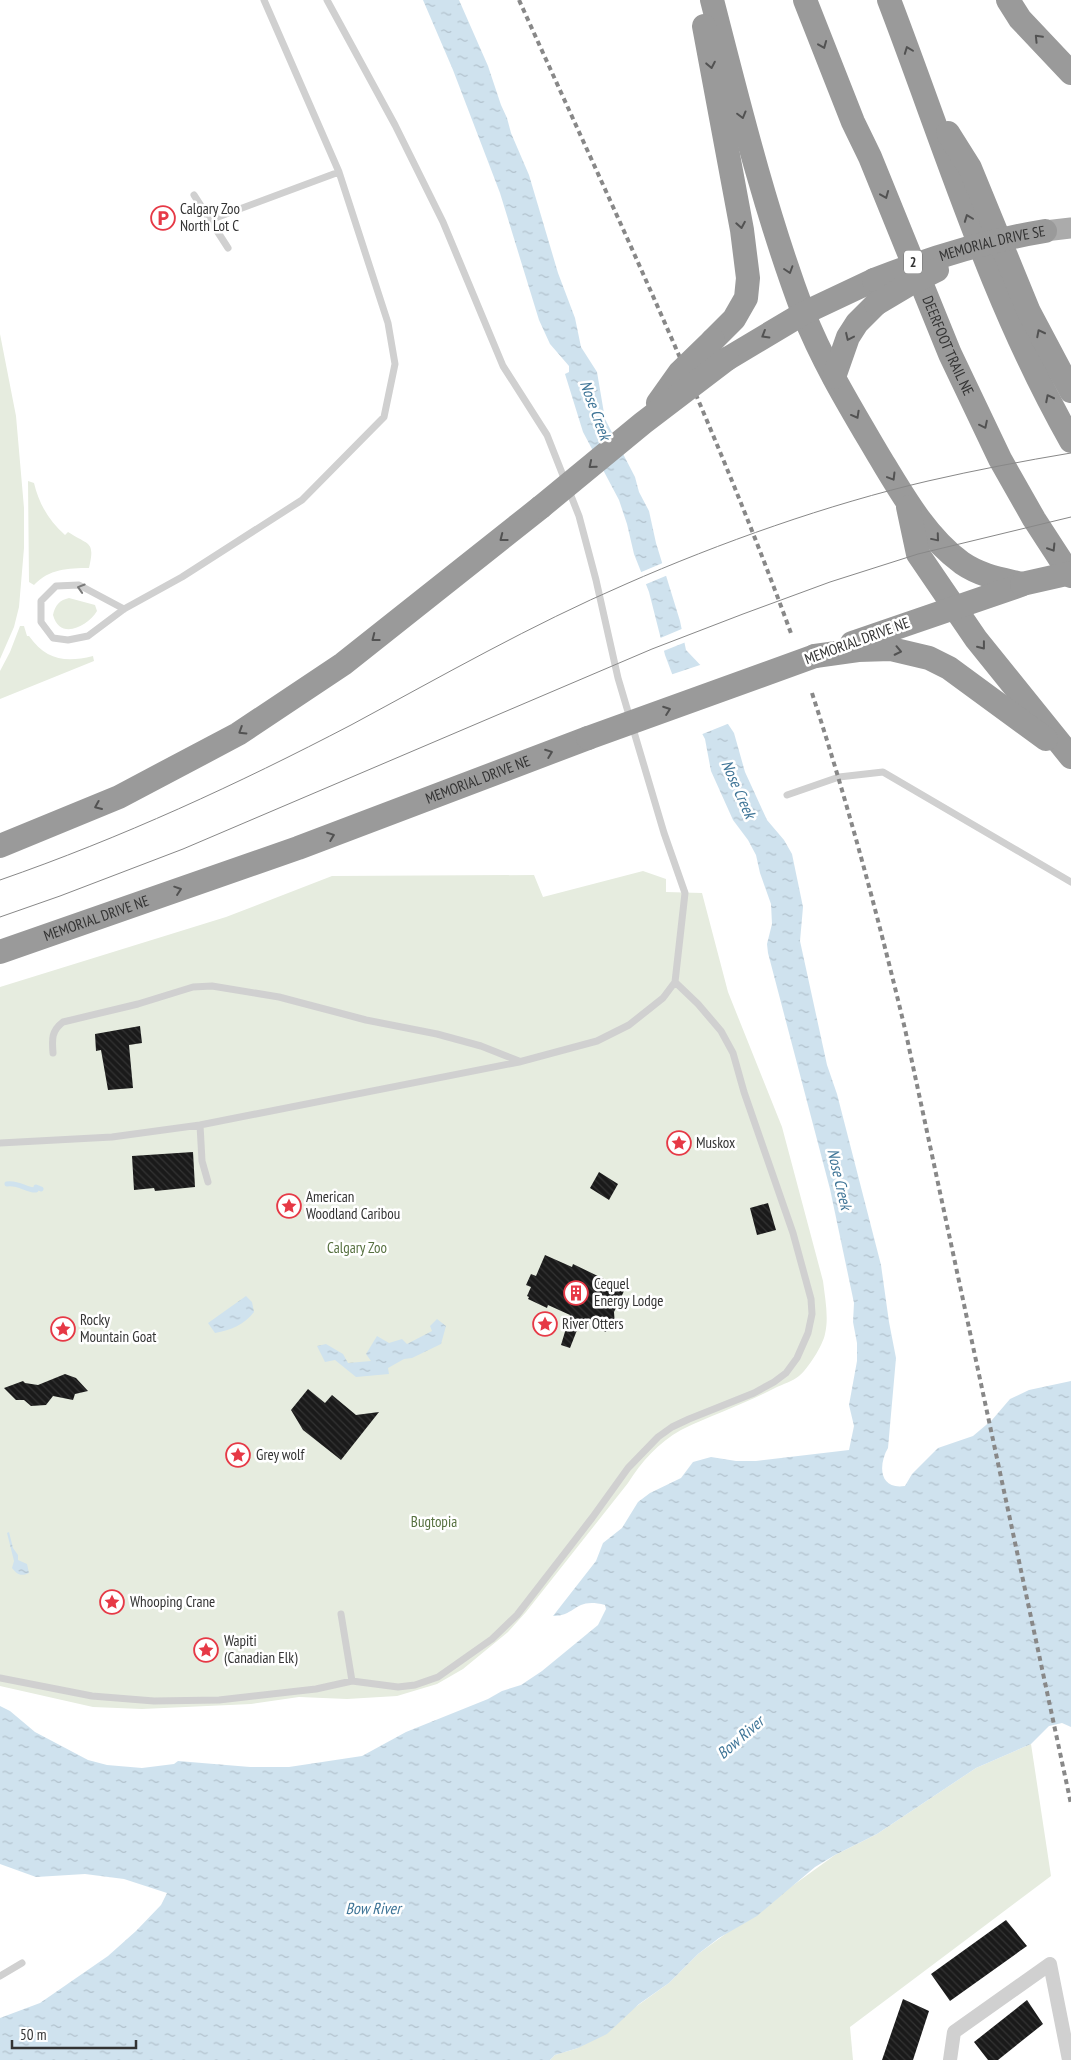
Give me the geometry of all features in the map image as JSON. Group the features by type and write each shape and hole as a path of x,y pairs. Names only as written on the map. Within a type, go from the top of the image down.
{"highway":[{"path":"644,423 680,372 734,319 746,298 748,278 742,230 699,0"},
{"path":"712,0 755,167 804,313 834,377 906,500 944,547 962,563 985,576 1022,584"},
{"name":"DEERFOOT TRAIL NE","path":"805,0 853,122 950,354 1000,459 1034,519 1071,575"},
{"path":"889,0 988,271 1016,332 1071,441"},
{"path":"1008,0 1020,19 1071,72"},
{"path":"925,95 970,168 1029,312 1071,392"},
{"name":"MEMORIAL DRIVE SE","path":"804,313 874,280 928,259 970,246 1045,231"},
{"path":"834,377 848,337 857,323 876,304 913,282 945,267 970,246"},
{"path":"0,846 119,797 238,734 343,664 541,508 644,423 727,359 804,313"},
{"path":"906,500 918,554 1000,670 1071,757"},
{"path":"954,607 1022,584 1071,575"},
{"name":"MEMORIAL DRIVE NE","path":"0,952 298,848 588,738 954,607"},
{"path":"815,656 858,650 890,649 929,658 949,668 1071,757"}],"main road":[{"name":"MEMORIAL DRIVE SE","path":"1045,231 1071,228"}],"street":[{"path":"950,2060 954,2032 1050,1964 1069,2060"}],"lane":[{"path":"124,609 79,585 56,586 41,601 41,622 53,638 68,640 88,636 124,609 182,577 302,500 384,417 395,364 388,324 339,172 264,0"},
{"path":"0,1143 112,1137 200,1125 519,1062 597,1040 629,1025 663,998 675,982 685,893 661,825 623,695 579,516 547,435 503,366 443,222 395,126 327,0"},
{"path":"210,220 339,172"},
{"path":"194,195 228,248"},
{"path":"786,796 839,777 883,772 1071,882"},
{"path":"0,1678 92,1696 154,1701 219,1700 316,1689 352,1681 382,1686 414,1685 438,1677 492,1640 517,1615 628,1468 644,1450 672,1427 754,1393 774,1382 786,1372 798,1358 808,1333 812,1314 812,1299 793,1233 744,1092 733,1053 721,1031 698,1004 675,982"},
{"path":"53,1053 52,1038 54,1031 63,1022 138,1004 193,987 212,986 279,997 366,1020 436,1034 481,1046 519,1062"},
{"path":"200,1125 202,1161 208,1182"},
{"path":"341,1614 352,1681"},
{"path":"0,1976 22,1963"}],"green space":[{"path":"0,334 16,416 24,508 24,548 19,607 14,627 0,659"},
{"path":"28,481 34,483 45,512 59,530 65,535 68,532 89,545 91,553 89,568 59,570 46,576 34,585 29,582"},
{"path":"69,598 95,605 97,611 93,617 81,626 68,629 57,623 53,615 58,604"},
{"path":"20,626 24,626 27,636 49,655 65,659 93,656 94,661 0,699 0,671"},
{"name":"Calgary Zoo","path":"643,871 666,879 666,892 702,893 728,992 782,1127 823,1281 826,1301 827,1321 824,1339 811,1363 794,1379 681,1430 651,1453 526,1612 508,1632 463,1669 437,1684 397,1696 347,1699 299,1697 251,1704 142,1709 93,1707 0,1686 0,987 226,917 332,876 534,875 543,897"},
{"path":"1031,1744 1051,1876 850,2027 853,2060 550,2060 555,2055 578,2048 669,1983 698,1954 835,1855 877,1834 976,1768"}],"water":[{"path":"423,0 459,0 488,66 511,133 529,175 558,273 575,318 581,347 597,372 605,419 635,477 639,492 649,511 656,543 680,621 686,650 708,673 726,721 734,733 745,772 767,820 784,840 792,854 803,907 800,941 827,1065 837,1094 881,1265 896,1358 888,1448 883,1462 883,1475 890,1484 905,1486 912,1474 938,1448 973,1436 992,1420 1010,1399 1029,1390 1071,1381 1071,1727 1062,1723 1049,1726 1031,1744 976,1768 877,1834 815,1867 757,1916 719,1938 698,1954 669,1983 639,2004 607,2034 578,2048 555,2055 550,2060 0,2060 0,2018 40,2003 108,1956 161,1905 167,1893 124,1879 85,1874 36,1877 0,1864 0,1706 10,1711 35,1732 88,1760 107,1765 142,1768 174,1764 178,1761 250,1767 289,1767 362,1756 406,1732 488,1699 502,1691 521,1685 542,1671 598,1625 606,1609 605,1605 587,1603 567,1613 553,1616 596,1561 603,1543 622,1528 638,1502 650,1493 681,1478 693,1462 711,1457 736,1461 756,1461 849,1450 854,1426 849,1405 857,1361 857,1343 853,1322 854,1303 830,1189 768,953 767,944 772,924 771,904 756,855 748,840 733,820 711,771 705,739 677,687 665,655 649,592 634,554 619,500 583,432 565,374 569,372 569,366 550,344 539,320 500,193 453,70"},
{"path":"246,1296 252,1302 254,1312 237,1326 215,1333 208,1323"},
{"path":"437,1319 446,1326 441,1344 412,1358 404,1359 388,1368 389,1374 356,1377 335,1360 325,1362 317,1346 326,1344 343,1354 348,1363 371,1361 366,1354 377,1336 389,1343 402,1339 407,1344 432,1331 430,1326"},
{"path":"9,1532 13,1548 18,1555 18,1560 27,1564 29,1573 19,1574 12,1568 14,1561 7,1533"}],"pier":[{"path":"665,562 668,575 644,585 639,573"},
{"path":"684,628 686,642 661,652 658,639"},
{"path":"703,664 718,685 730,723 700,735 670,675"}],"building":[{"path":"140,1026 142,1043 129,1045 133,1088 108,1090 101,1050 96,1051 95,1034"},
{"path":"193,1152 195,1187 155,1191 154,1188 134,1190 132,1156"},
{"path":"599,1172 618,1184 609,1200 590,1188"},
{"path":"768,1203 776,1230 757,1235 750,1208"},
{"name":"Cequel Energy Lodge","path":"545,1255 572,1267 573,1264 624,1291 614,1312 615,1326 609,1323 606,1332 581,1320 570,1348 561,1345 570,1315 548,1305 547,1308 528,1299 529,1297 527,1296 531,1287 526,1285 531,1274 536,1276"},
{"path":"65,1374 76,1378 88,1391 75,1394 73,1400 53,1396 46,1405 31,1406 24,1400 16,1400 4,1388 23,1381 38,1385"},
{"path":"308,1389 325,1403 332,1395 356,1415 379,1412 341,1460 303,1430 291,1410"},
{"path":"1006,1920 1027,1946 950,2001 931,1974"},
{"path":"903,1999 929,2011 913,2060 882,2060"},
{"path":"1027,2000 1043,2024 998,2060 988,2060 974,2042"}],"waterway":[{"path":"7,1184 15,1184 33,1190 36,1190 36,1187 41,1189"}],"tram line":[{"path":"0,880 134,828 222,789 351,725 556,616 626,584 736,539 890,490 982,469 1071,453"},
{"path":"0,917 183,849 652,649 743,614 830,582 918,554 1071,517"}],"railway":[{"path":"519,0 662,315 729,475 792,636"},
{"path":"812,693 862,860 905,1029 1071,1804"}],"place":[{"name":"Calgary Zoo North Lot C","path":"163,218"},
{"name":"Muskox","path":"679,1143"},
{"name":"American Woodland Caribou","path":"289,1206"},
{"name":"Cequel Energy Lodge","path":"576,1293"},
{"name":"River Otters","path":"545,1324"},
{"name":"Rocky Mountain Goat","path":"63,1329"},
{"name":"Grey wolf","path":"238,1455"},
{"name":"Whooping Crane","path":"112,1602"},
{"name":"Wapiti (Canadian Elk)","path":"206,1650"}],"water label":[{"name":"Nose Creek","path":"596,410"},
{"name":"Nose Creek","path":"739,789"},
{"name":"Nose Creek","path":"840,1179"},
{"name":"Bow River","path":"740,1737"},
{"name":"Bow River","path":"373,1908"}],"park label":[{"name":"Bugtopia","path":"434,1522"}]}
